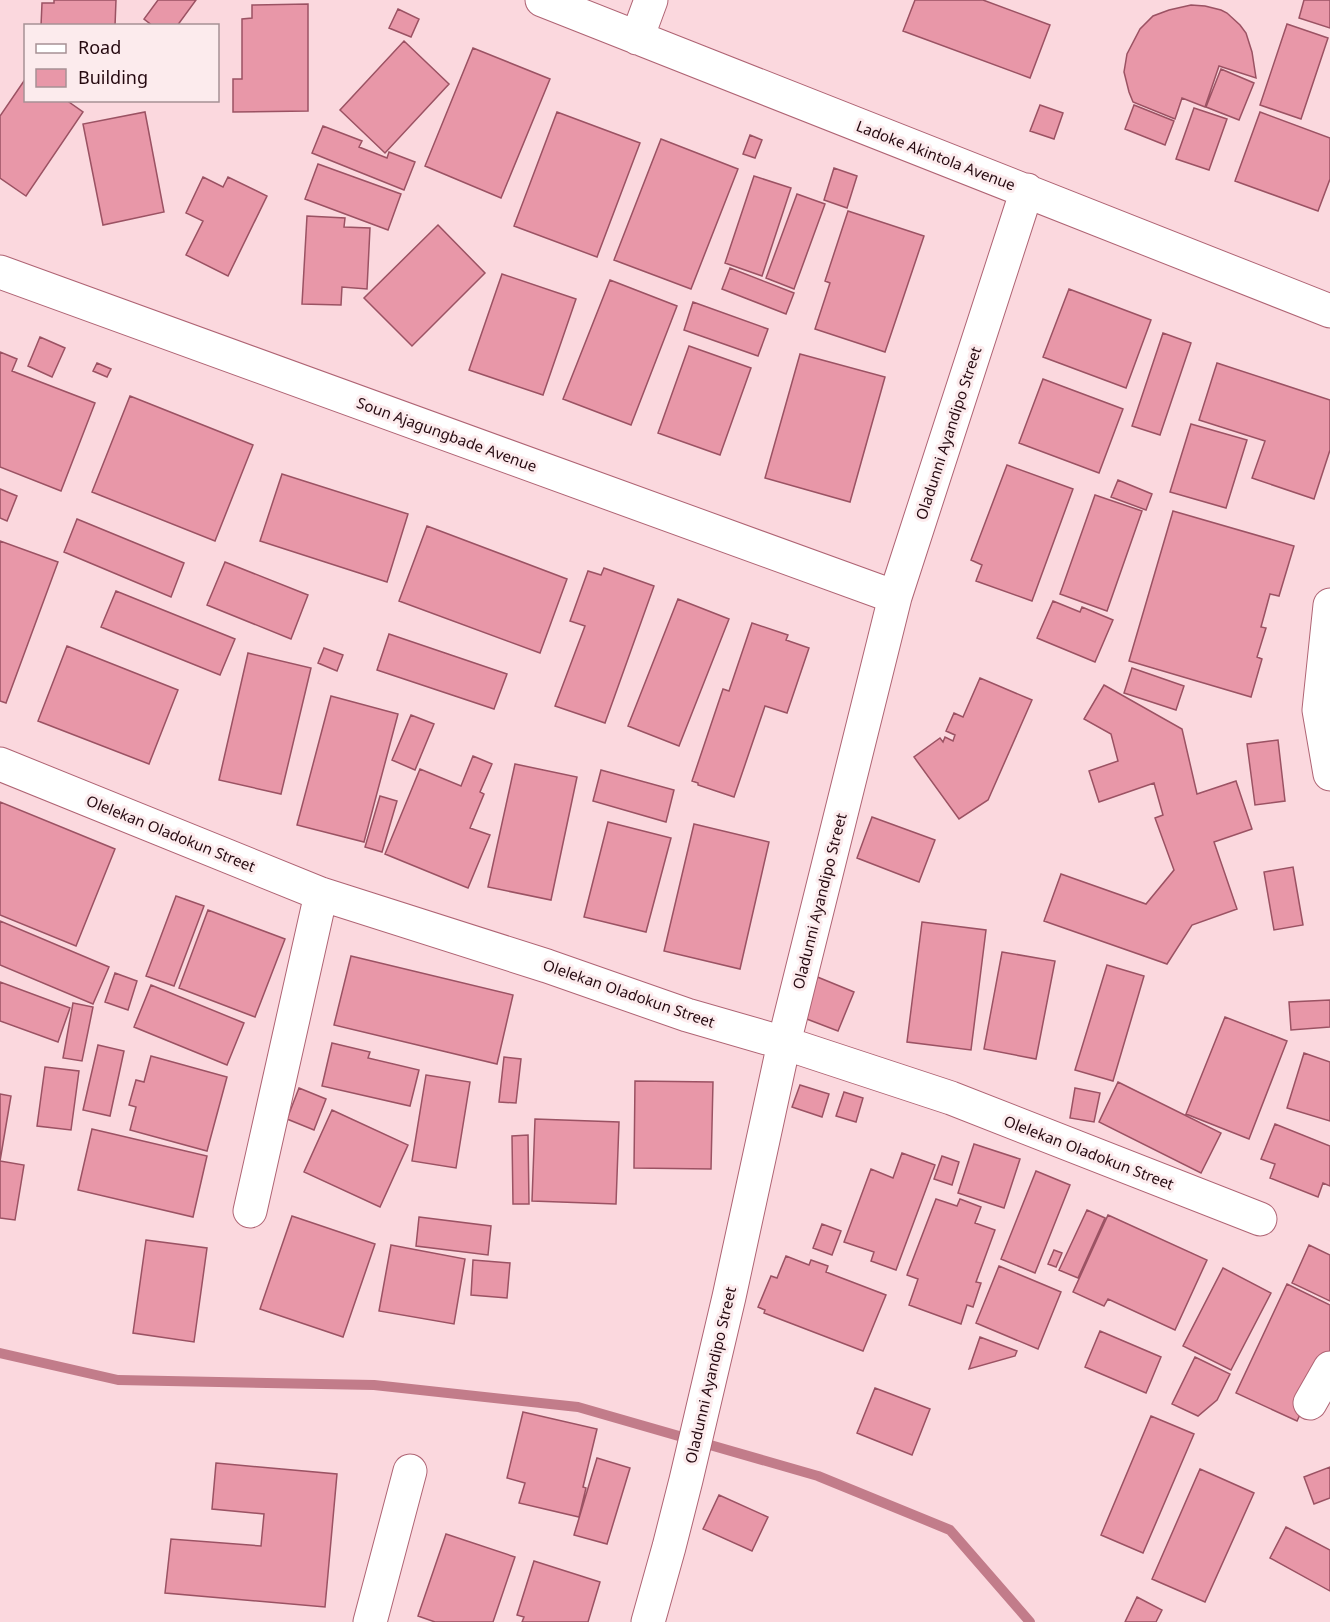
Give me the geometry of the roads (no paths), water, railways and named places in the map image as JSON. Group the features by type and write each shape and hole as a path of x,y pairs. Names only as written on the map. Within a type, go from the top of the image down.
{"street":[{"name":"Ladoke Akintola Avenue","path":"542,0 1330,311"},
{"path":"637,38 651,0"},
{"name":"Oladunni Ayandipo Street","path":"648,1622 686,1480 729,1298 783,1043 895,597 1027,190"},
{"name":"Soun Ajagungbade Avenue","path":"0,272 895,597"},
{"path":"1330,605 1319,710 1330,774"},
{"name":"Olelekan Oladokun Street","path":"0,764 321,894 548,966 687,1015 783,1043 951,1098 1260,1219"},
{"path":"250,1211 321,894"},
{"path":"1310,1403 1330,1368"},
{"path":"370,1622 410,1471"}],"waterway":[{"path":"0,1353 118,1380 374,1385 578,1407 818,1476 950,1530 1030,1622"}]}
